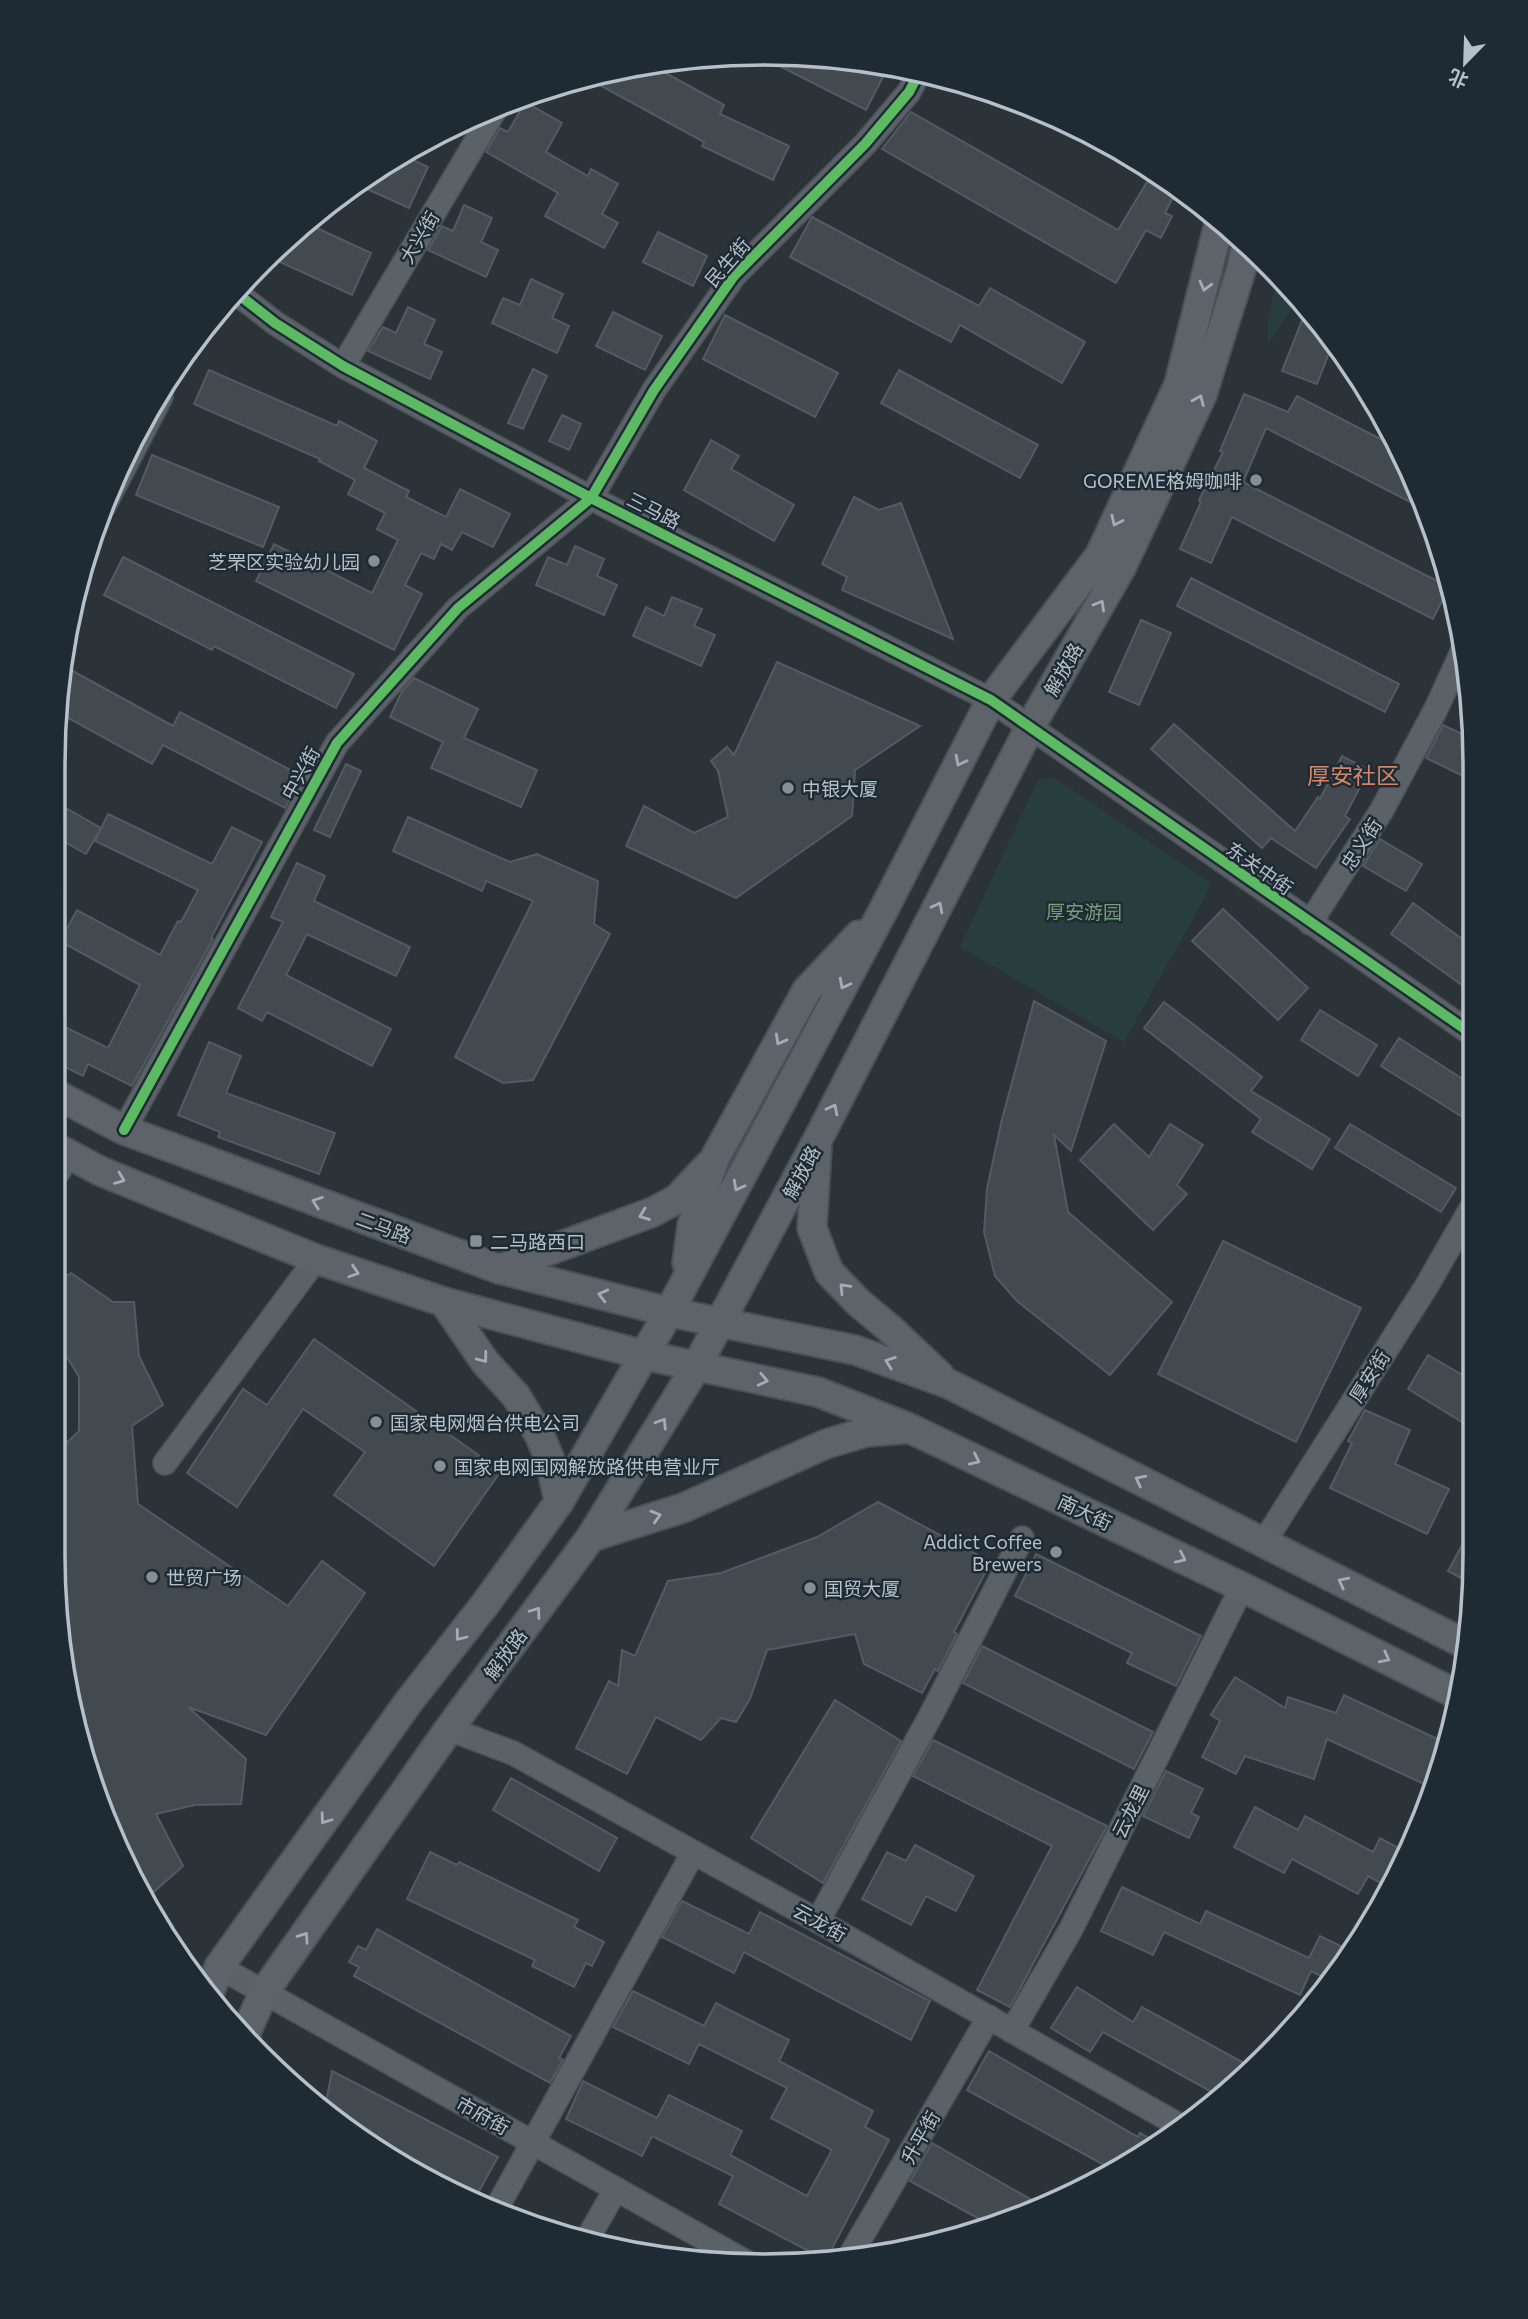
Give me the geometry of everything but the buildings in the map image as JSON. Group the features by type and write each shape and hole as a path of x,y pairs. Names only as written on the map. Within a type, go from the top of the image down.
{"main road":[{"name":"解放路","path":"212,1985 219,1967 410,1700 486,1603 559,1502 669,1312 883,911 991,700 1100,555 1179,384 1217,231"},
{"name":"解放路","path":"248,2027 264,1992 449,1729 591,1537 696,1367 818,1139 1030,727 1122,566 1202,395 1244,256"},
{"path":"685,1278 692,1225 715,1158 807,990 883,911"},
{"name":"二马路","path":"65,1099 124,1130 499,1269 669,1312 721,1321"},
{"path":"818,1139 812,1228 829,1272 859,1303 949,1384"},
{"path":"499,1269 653,1212 677,1199 715,1158"},
{"path":"65,1159 316,1259 444,1302 696,1367"},
{"path":"444,1302 485,1362 516,1396 540,1436 550,1460 559,1502"},
{"path":"721,1321 855,1350 949,1384 1458,1640"},
{"name":"南大街","path":"696,1367 818,1392 909,1428 1242,1587 1450,1691"},
{"path":"591,1537 683,1508 826,1444 866,1432 909,1428"}],"street":[{"name":"民生街","path":"591,498 654,390 734,276 865,144 909,92 915,82"},
{"name":"大兴街","path":"343,366 488,122"},
{"name":"三马路","path":"243,298 275,323 343,366 591,498 991,700 1030,727"},
{"name":"中兴街","path":"124,1130 337,743 458,608 591,498"},
{"name":"忠义街","path":"1310,923 1382,810 1456,666"},
{"name":"东关中街","path":"1030,727 1463,1028"},
{"name":"厚安街","path":"1264,1542 1426,1286 1463,1222"},
{"path":"165,1463 316,1259"},
{"path":"818,1921 931,1715 1022,1538"},
{"name":"云龙里","path":"1012,2031 1071,1929 1242,1587"},
{"name":"云龙街","path":"449,1729 513,1753 818,1921 1173,2122"},
{"path":"500,2202 693,1853"},
{"name":"市府街","path":"219,1967 731,2253"},
{"name":"升平街","path":"855,2248 989,2017"},
{"path":"591,2232 616,2189"}],"green space":[{"path":"1275,288 1293,306 1268,345 1268,317"},
{"name":"厚安游园","path":"1055,778 1211,883 1124,1042 960,947 1038,780"}],"cycle path":[{"path":"124,1130 337,743 458,608 591,498 654,390 734,276 865,144 909,92 915,82"},
{"path":"243,298 275,323 343,366 591,498 991,700 1463,1028"}],"place":[{"name":"GOREME格姆咖啡","path":"1256,480"},
{"name":"芝罘区实验幼儿园","path":"374,561"},
{"name":"中银大厦","path":"788,788"},
{"name":"二马路西口","path":"476,1241"},
{"name":"国家电网烟台供电公司","path":"376,1422"},
{"name":"国家电网国网解放路供电营业厅","path":"440,1466"},
{"name":"Addict Coffee Brewers","path":"1056,1552"},
{"name":"世贸广场","path":"152,1577"},
{"name":"国贸大厦","path":"810,1588"}],"district":[{"name":"厚安社区","path":"1353,775"}]}
